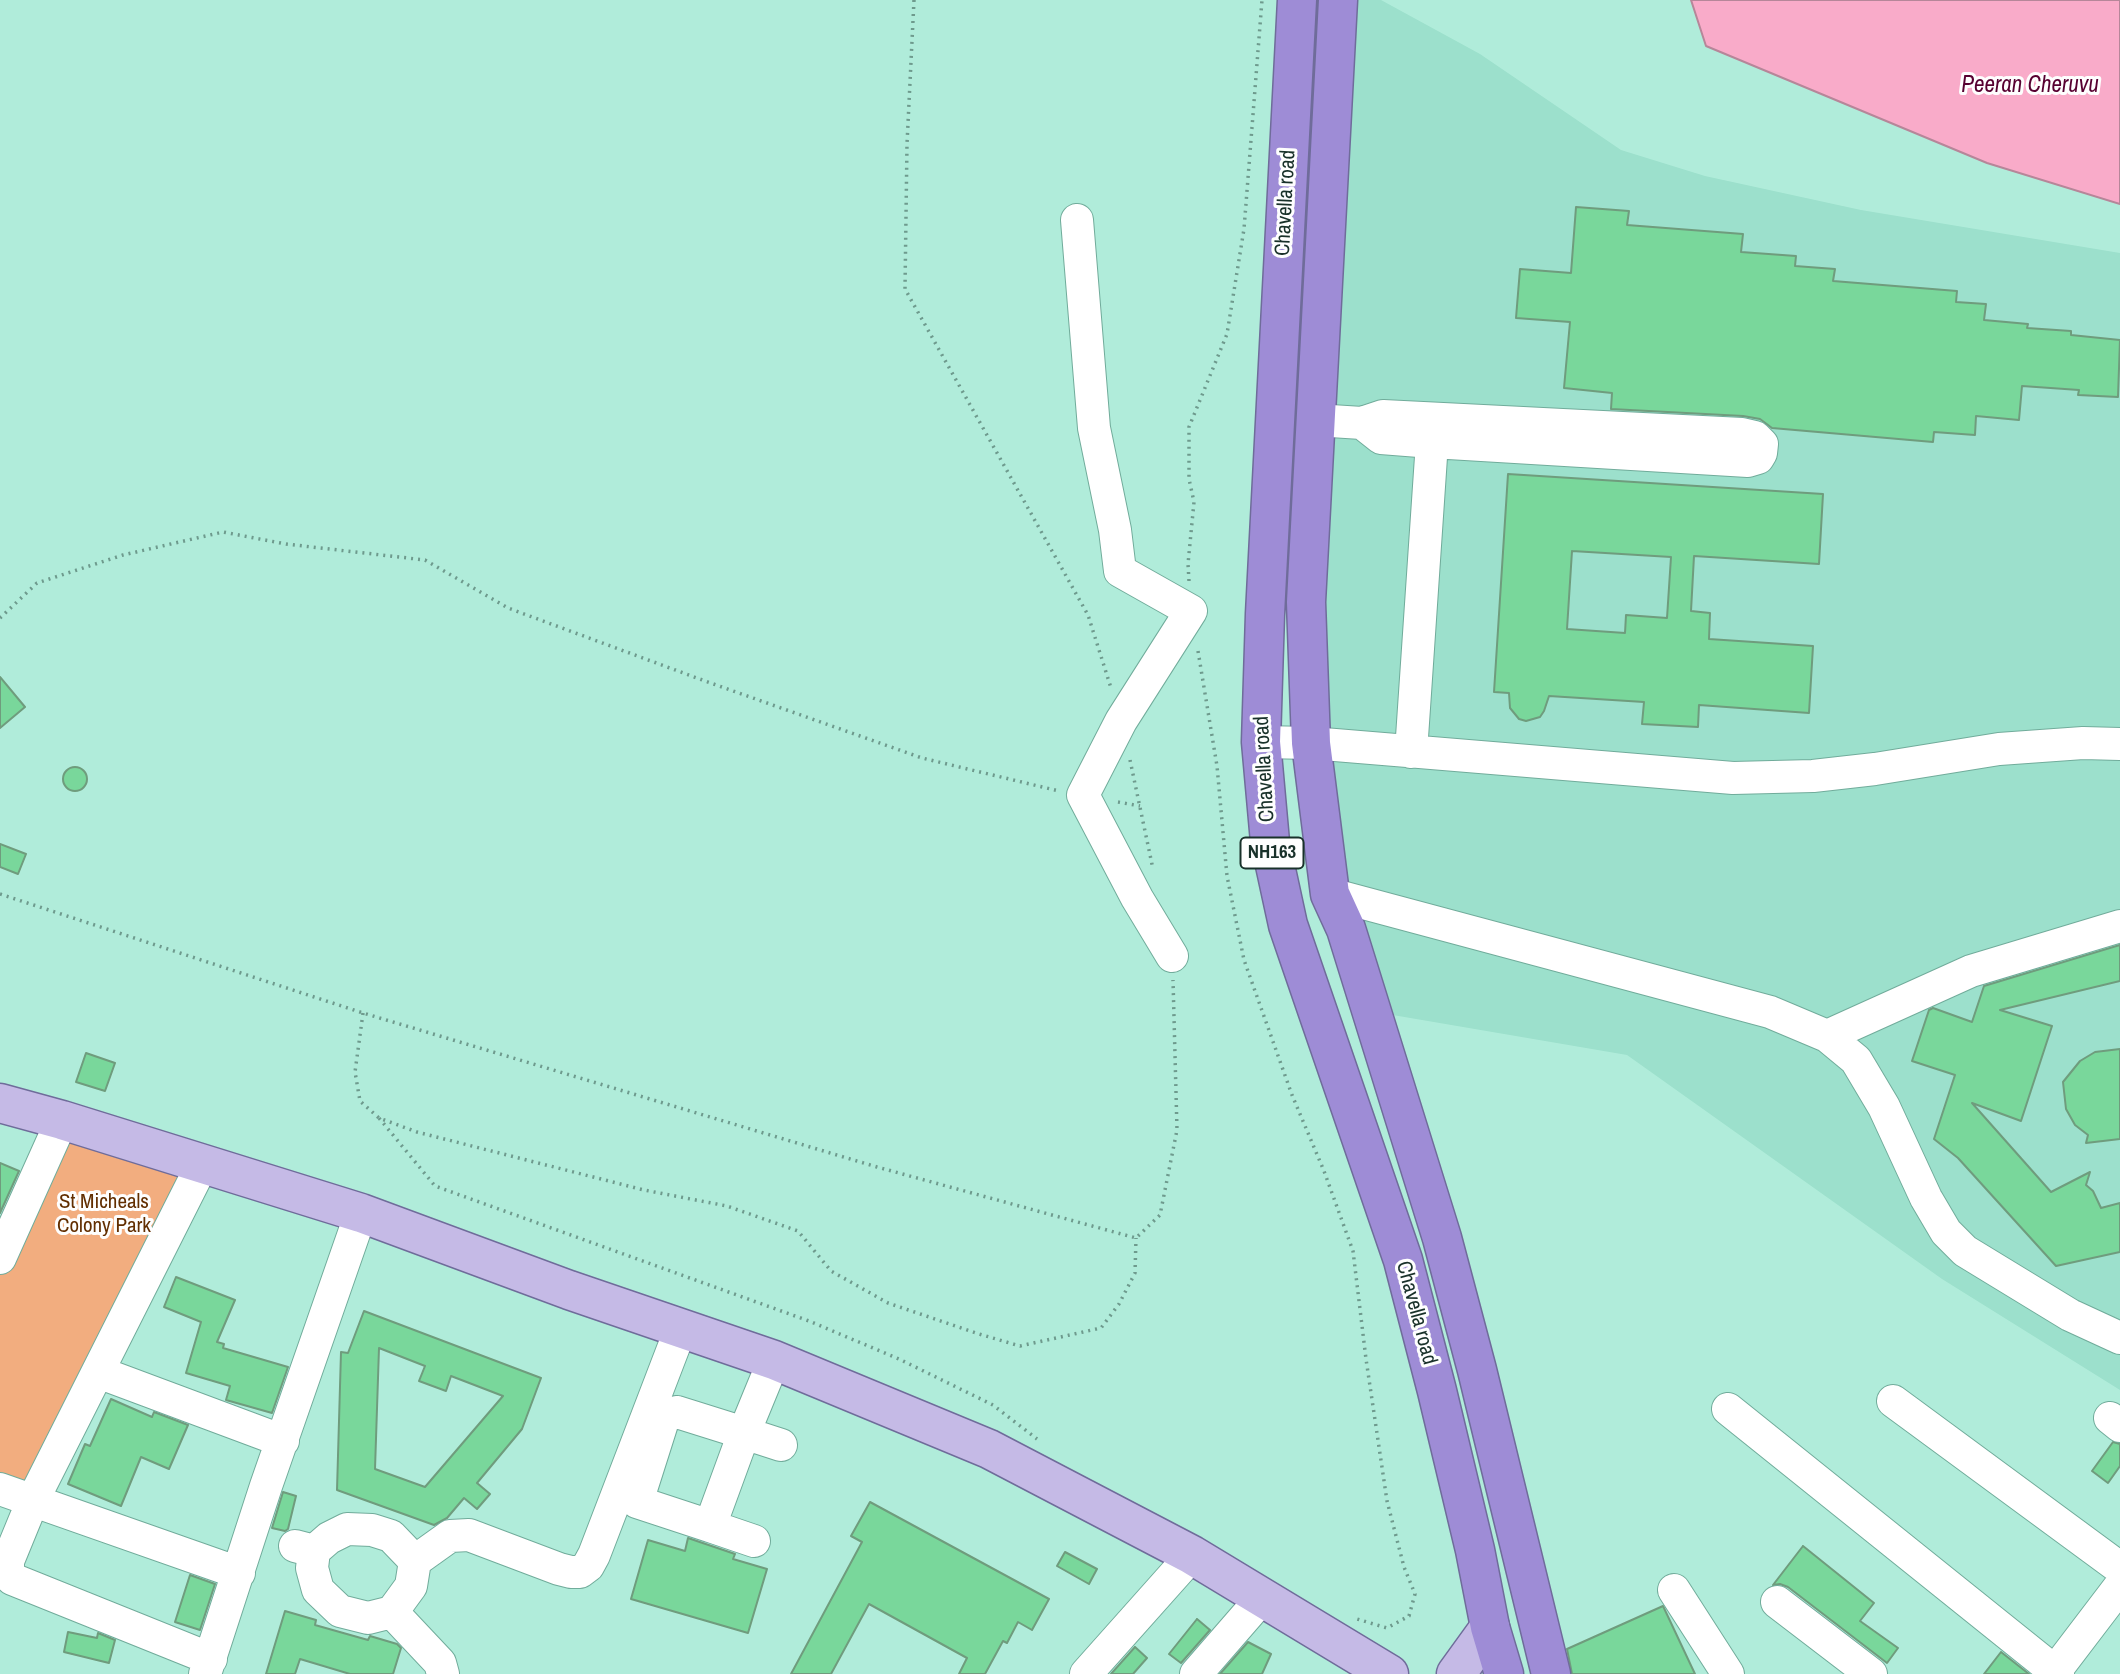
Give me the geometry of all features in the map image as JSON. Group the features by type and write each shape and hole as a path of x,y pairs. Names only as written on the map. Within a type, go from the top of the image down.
{"highway":[{"name":"Chavella road","path":"1297,0 1261,742 1270,842 1288,925 1403,1260 1466,1510 1490,1627 1504,1674"},
{"name":"Chavella road","path":"1338,0 1306,602 1311,743 1330,894 1346,929 1442,1238 1481,1383 1551,1674"}],"main road":[{"path":"0,1103 62,1119 361,1213 569,1290 774,1360 989,1450 1192,1555 1389,1674"},
{"path":"1456,1674 1490,1627"}],"street":[{"path":"1077,219 1094,428 1115,530 1120,571 1191,611 1121,721 1083,795 1137,898 1172,956"},
{"path":"1315,420 1375,426 1742,434 1755,437 1762,444 1758,458 1748,461 1432,442 1375,426"},
{"path":"1411,752 1432,442"},
{"path":"1261,742 1311,743 1733,778 1814,776 1999,749 2083,743 2120,744"},
{"path":"1330,894 1770,1012 1827,1036 1856,1060 1884,1107 1926,1199 1946,1232 1965,1251 2070,1315 2120,1338"},
{"path":"1827,1036 1970,971 2120,926"},
{"path":"0,1258 62,1119"},
{"path":"203,1163 33,1500 8,1561 8,1572 12,1579 208,1667 266,1486 361,1213"},
{"path":"415,1562 391,1536 372,1530 347,1529 305,1548 318,1590 340,1611 368,1618 392,1612 411,1587 415,1562 450,1536 470,1535 571,1572 580,1572 588,1566 681,1328"},
{"path":"710,1526 774,1360"},
{"path":"98,1372 283,1441"},
{"path":"1893,1401 2120,1568"},
{"path":"1728,1409 2055,1673 2120,1586"},
{"path":"754,1541 638,1502 664,1417 677,1412 748,1424 781,1445"},
{"path":"0,1489 239,1573"},
{"path":"1086,1674 1192,1555"},
{"path":"1674,1590 1728,1674"},
{"path":"1196,1674 1262,1598"},
{"path":"1777,1602 1871,1674"},
{"path":"392,1612 440,1663 443,1674"}],"path":[{"path":"914,0 907,145 905,289 1088,615 1121,721 1154,874"},
{"path":"1262,0 1244,229 1227,334 1189,428 1189,480 1195,502 1188,564 1191,611 1217,766 1227,876 1244,960 1292,1095 1325,1171 1353,1251 1387,1501 1404,1567 1415,1594 1409,1616 1387,1628 1351,1616"},
{"path":"0,618 37,583 123,555 223,532 286,544 425,560 508,608 922,758 1140,806"},
{"path":"0,894 363,1013 877,1167 1136,1238"},
{"path":"379,1118 416,1132 644,1190 727,1206 798,1231 831,1271 888,1303 1020,1346 1101,1328 1119,1304 1135,1273 1136,1238 1160,1215 1177,1130 1172,956"},
{"path":"363,1013 355,1072 360,1101 379,1118 435,1186 822,1327 899,1359 993,1405 1042,1442"}],"shaded area":[{"path":"1350,0 1381,0 1480,54 1621,150 1705,176 1861,210 2120,253 2120,1390 1942,1279 1627,1055 1381,1013 1341,871 1321,696"}],"green space":[{"name":"St Micheals Colony Park","path":"64,1128 202,1176 33,1509 0,1497 0,1268"}],"water":[{"name":"Peeran Cheruvu","path":"1691,0 2120,0 2120,204 1987,163 1706,46"}],"building":[{"path":"1576,207 1629,211 1627,225 1743,234 1741,252 1796,256 1795,266 1835,269 1833,281 1957,291 1956,302 1986,304 1984,320 2028,324 2027,328 2071,331 2071,335 2120,340 2118,397 2078,395 2079,390 2022,386 2019,420 1976,416 1975,435 1934,432 1933,442 1772,428 1760,419 1743,416 1611,409 1612,393 1564,388 1570,322 1516,318 1520,269 1571,273"},
{"path":"1508,474 1823,494 1819,564 1694,556 1691,611 1710,613 1709,639 1813,646 1809,713 1699,705 1698,727 1642,724 1644,702 1549,696 1540,717 1526,721 1519,719 1510,708 1509,693 1494,692","holes":["1572,551 1671,557 1667,618 1626,615 1625,633 1567,629"]},
{"path":"0,677 25,707 0,728"},
{"path":"75,767 83,771 87,779 83,787 75,791 67,787 63,779 67,771"},
{"path":"0,844 26,854 18,874 0,867"},
{"path":"2120,945 2120,981 2000,1010 2052,1026 2021,1121 1972,1103 2051,1192 2090,1172 2086,1185 2093,1191 2101,1208 2120,1203 2120,1252 2056,1266 1958,1158 1934,1139 1955,1075 1912,1061 1929,1010 1933,1008 1972,1022 1984,986"},
{"path":"2120,1049 2120,1139 2086,1143 2088,1135 2075,1125 2066,1109 2063,1082 2080,1061 2095,1052"},
{"path":"86,1053 115,1063 105,1091 76,1082"},
{"path":"0,1163 19,1171 0,1213"},
{"path":"176,1277 235,1300 217,1342 224,1344 223,1348 288,1367 272,1413 226,1400 230,1386 186,1373 201,1322 164,1307"},
{"path":"364,1311 541,1378 522,1429 477,1483 490,1494 477,1509 464,1498 447,1518 434,1525 337,1490 341,1352 348,1353","holes":["379,1348 425,1366 419,1381 446,1391 451,1376 503,1396 425,1487 375,1469"]},
{"path":"111,1399 152,1417 154,1412 188,1425 169,1469 141,1457 121,1506 68,1484 85,1444 90,1446"},
{"path":"2113,1442 2120,1444 2120,1466 2108,1483 2092,1471"},
{"path":"283,1492 296,1496 288,1529 285,1531 272,1528"},
{"path":"870,1502 1049,1599 1032,1630 1018,1622 1007,1643 1003,1641 985,1674 959,1674 967,1658 869,1604 831,1674 791,1674 862,1542 851,1536"},
{"path":"688,1538 735,1554 733,1559 767,1569 748,1633 631,1599 648,1540 685,1551"},
{"path":"1803,1546 1874,1603 1860,1621 1898,1648 1887,1663 1788,1587 1773,1585"},
{"path":"1065,1552 1097,1569 1089,1584 1057,1566"},
{"path":"190,1575 215,1584 200,1630 175,1622"},
{"path":"1663,1606 1695,1674 1572,1674 1567,1649"},
{"path":"285,1611 316,1620 315,1625 368,1640 370,1636 397,1644 401,1648 393,1674 350,1674 300,1659 295,1674 266,1674"},
{"path":"1197,1619 1210,1630 1181,1663 1169,1654"},
{"path":"68,1632 97,1638 98,1633 115,1640 109,1663 64,1652"},
{"path":"1248,1642 1271,1654 1262,1674 1220,1674"},
{"path":"1135,1647 1147,1658 1133,1674 1111,1674"},
{"path":"2001,1652 2029,1674 1984,1674"}]}
